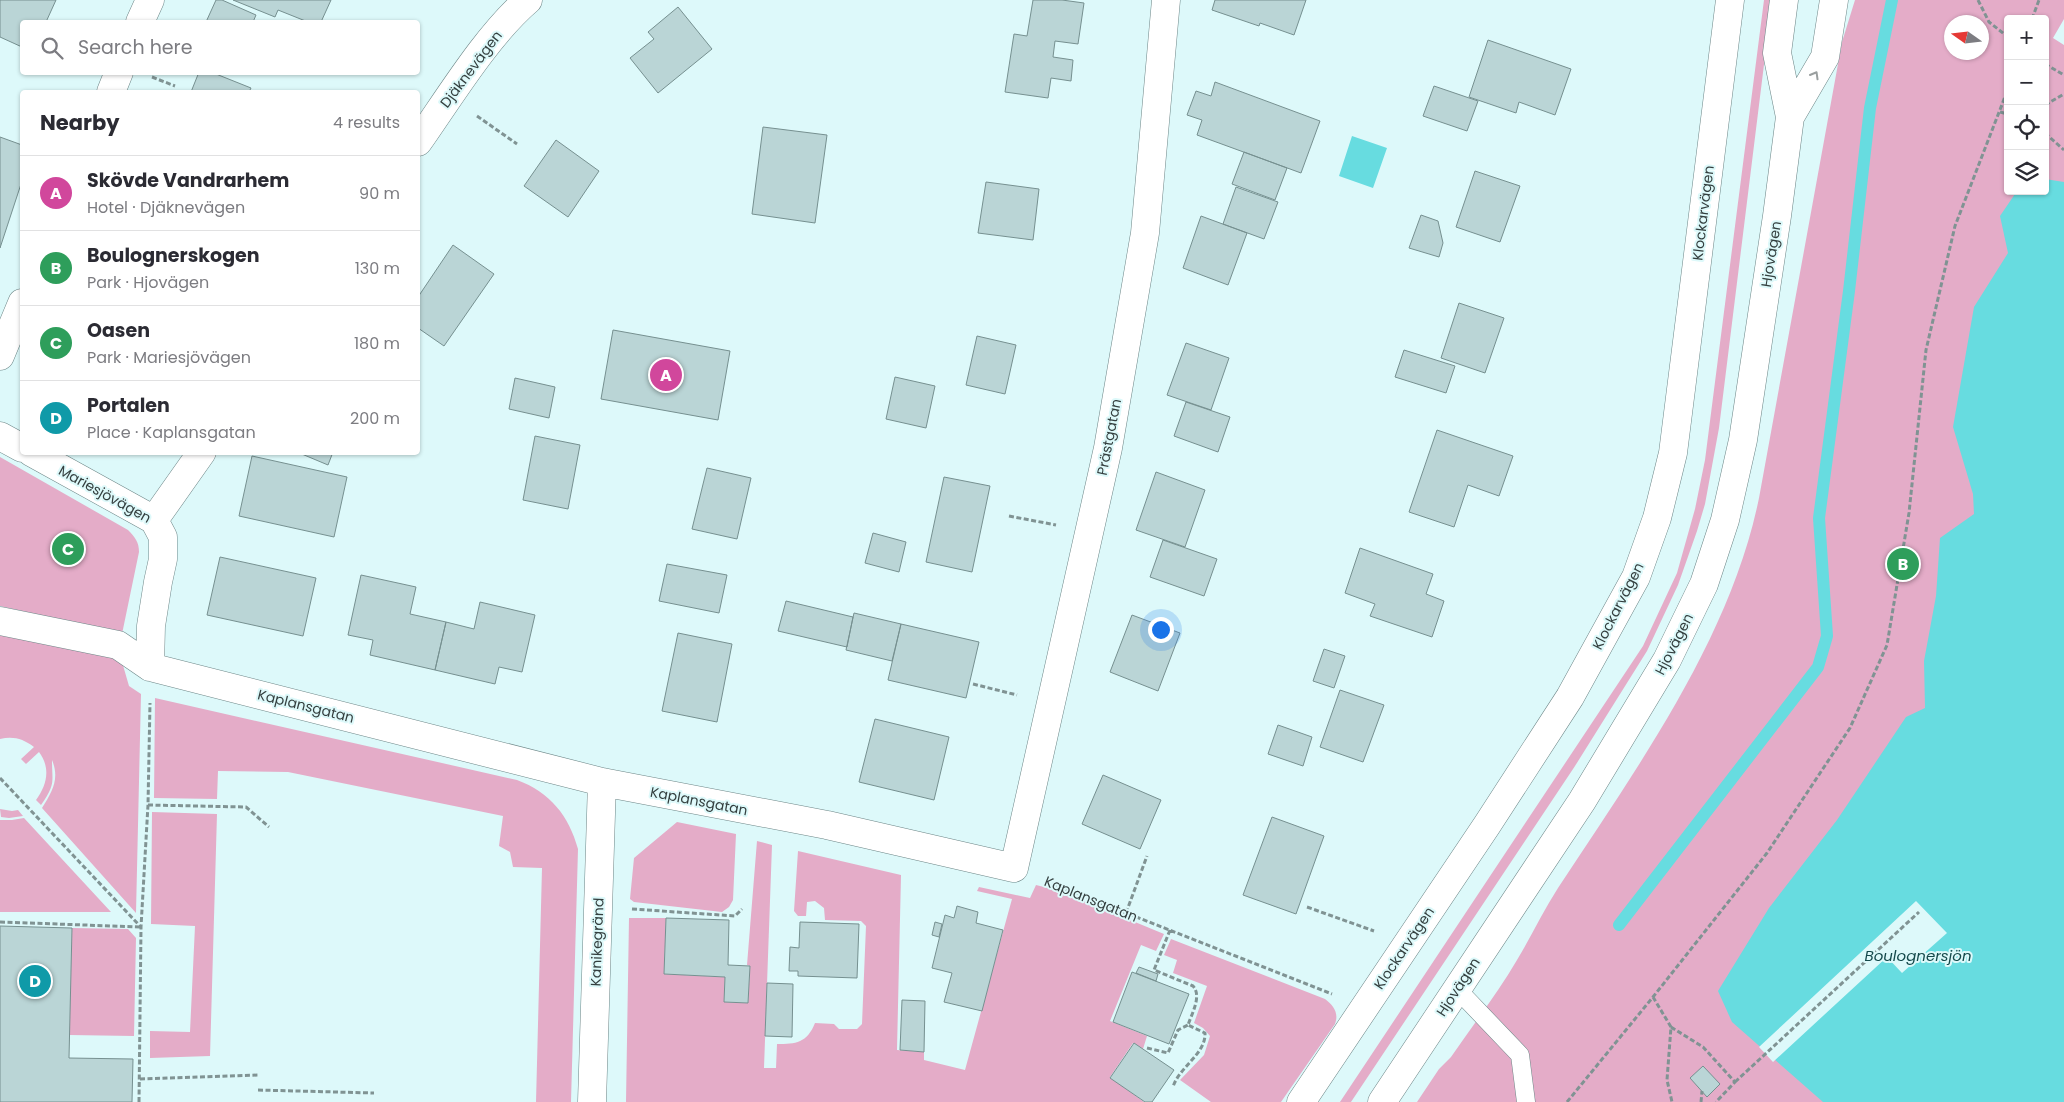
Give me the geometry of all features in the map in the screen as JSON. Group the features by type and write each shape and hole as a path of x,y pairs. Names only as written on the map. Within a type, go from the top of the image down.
{"street":[{"path":"141,20 150,0"},
{"name":"Djäknevägen","path":"420,139 484,49 528,0"},
{"name":"Prästgatan","path":"1014,868 1108,448 1145,233 1166,0"},
{"name":"Klockarvägen","path":"1302,1102 1570,697 1636,576 1657,518 1673,454 1730,0"},
{"name":"Hjovägen","path":"1382,1102 1587,793 1667,660 1704,584 1725,520 1743,440 1790,117 1777,53 1784,0"},
{"name":"Hjovägen","path":"1790,117 1825,57 1834,0"},
{"path":"112,90 118,75"},
{"path":"0,356 20,308"},
{"path":"0,436 20,447"},
{"name":"Mariesjövägen","path":"36,455 154,520 163,537 163,559 152,626 150,667"},
{"path":"154,520 200,455"},
{"name":"Kaplansgatan","path":"0,621 118,645 150,667 602,782 827,825 1014,868"},
{"name":"Kanikegränd","path":"592,1102 602,782"}],"lane":[{"path":"1457,989 1520,1055 1526,1102"}],"path":[{"path":"1978,0 1989,22 2004,34"},
{"path":"2033,15 2039,0"},
{"path":"2049,66 2064,75"},
{"path":"150,77 175,86"},
{"path":"2047,105 2064,94"},
{"path":"1567,1102 1767,853 1850,728 1887,645 1909,513 1926,350 1956,226 2004,100"},
{"path":"2000,112 2004,113"},
{"path":"472,113 518,144"},
{"path":"2049,137 2064,150"},
{"path":"1009,516 1057,525"},
{"path":"139,1102 141,927 148,805 150,667"},
{"path":"973,684 1020,696"},
{"path":"0,778 141,927"},
{"path":"148,805 246,807 269,827"},
{"path":"1126,913 1147,856"},
{"name":"Kaplansgatan","path":"1014,868 1364,1007"},
{"path":"1307,907 1407,944"},
{"path":"624,908 735,916 742,909"},
{"path":"1716,1102 1735,1082 1919,912"},
{"path":"0,922 141,927"},
{"path":"1146,1048 1168,1053 1178,1030 1188,1025 1198,997 1193,986 1154,970 1170,930"},
{"path":"1653,997 1671,1026 1703,1047 1735,1082"},
{"path":"1173,1087 1176,1077 1200,1052 1205,1037 1205,1034 1188,1025"},
{"path":"1671,1026 1667,1080 1672,1102"},
{"path":"140,1079 259,1076"},
{"path":"258,1090 374,1093"},
{"path":"1701,1102 1702,1091"}],"shaded area":[{"path":"1764,0 1772,0 1719,428 1705,504 1678,585 1647,651 1575,766 1351,1102 1340,1102 1643,646 1677,573 1695,509 1705,460"},
{"path":"1855,0 2064,0 2064,19 2053,38 2064,45 2064,1102 1417,1102 1501,985 1553,897 1677,702 1726,602 1745,551 1759,498 1842,42"},
{"path":"0,457 128,530 135,537 139,552 122,634 0,606"},
{"path":"0,628 120,655 129,686 141,694 136,913 42,808 54,785 55,773 52,760 51,787 41,805 36,800 43,788 46,776 43,758 39,752 26,764 21,759 34,747 18,739 0,739"},
{"path":"155,698 517,780 529,785 548,798 569,826 578,849 571,1102 536,1102 542,868 513,867 510,852 499,846 503,816 288,772 218,771 217,799 154,798"},
{"path":"0,809 18,810 23,816 1,817"},
{"path":"152,812 217,814 210,1056 150,1058 150,1031 190,1032 195,926 151,924"},
{"path":"24,818 111,912 0,912 0,820"},
{"path":"677,822 736,834 733,900 729,907 722,912 634,902 630,899 634,858"},
{"path":"757,841 772,845 764,1068 776,1068 777,1044 790,1044 800,1041 808,1035 815,1023 834,1024 839,1029 857,1029 862,1024 866,926 861,921 825,920 824,908 815,901 807,902 806,916 798,916 794,911 798,851 901,875 897,1050 924,1052 924,1060 965,1070 1012,899 977,891 979,887 1030,898 1036,885 1060,891 1164,934 1156,951 1141,945 1110,1021 1147,1036 1143,1049 1133,1043 1110,1077 1144,1102 626,1102 629,918 666,918 664,974 725,977 724,1002 748,1003 750,966 747,965"},
{"path":"72,928 128,929 136,938 134,1036 69,1035"},
{"path":"1171,939 1325,999 1331,1004 1336,1013 1335,1024 1281,1102 1211,1102 1180,1080 1204,1055 1210,1036 1203,1028 1194,1023 1207,986 1173,973 1177,960 1164,955"}],"water":[{"path":"1352,136 1387,148 1373,188 1339,176"},
{"name":"Boulognersjön","path":"2049,180 2064,182 2064,1102 1823,1102 1732,1022 1718,991 1769,908 1837,820 1906,717 1925,708 1924,661 1936,596 1940,538 1974,514 1973,494 1953,427 1974,307 2008,253 2000,216 2014,195 2049,195"}],"pier":[{"path":"1916,901 1947,933 1902,973 1887,957 1773,1062 1759,1047"}],"building":[{"path":"0,0 56,0 47,20 20,20 20,46 0,37"},
{"path":"216,0 222,0 256,15 254,20 207,20"},
{"path":"233,0 331,0 322,20 303,20 278,10 275,17"},
{"path":"1033,0 1062,0 1084,3 1078,44 1055,41 1053,57 1073,60 1071,81 1051,78 1048,98 1005,92 1014,34 1027,36"},
{"path":"1215,0 1306,0 1294,35 1260,23 1259,26 1212,10"},
{"path":"678,7 712,49 658,93 630,58 654,39 648,32"},
{"path":"1488,40 1571,69 1555,115 1519,102 1516,113 1469,97"},
{"path":"198,75 218,75 251,88 250,90 192,90"},
{"path":"1215,82 1320,121 1301,173 1197,135 1202,120 1187,115 1196,91 1211,96"},
{"path":"1434,86 1478,101 1467,131 1423,116"},
{"path":"763,127 827,135 815,223 752,214"},
{"path":"0,137 20,144 20,187 0,248"},
{"path":"556,140 599,171 568,217 524,186"},
{"path":"1244,152 1287,168 1275,200 1232,184"},
{"path":"1475,171 1520,186 1500,242 1456,227"},
{"path":"986,182 1039,189 1033,240 978,233"},
{"path":"1236,187 1278,202 1264,239 1223,224"},
{"path":"1421,215 1438,221 1443,243 1439,257 1409,248"},
{"path":"1201,216 1247,233 1228,285 1183,268"},
{"path":"453,245 494,274 444,346 420,329 420,294"},
{"path":"1459,303 1504,318 1485,373 1441,358"},
{"path":"613,330 730,351 718,420 601,399"},
{"path":"977,336 1016,345 1005,394 966,385"},
{"path":"1186,343 1229,358 1211,410 1167,395"},
{"path":"1404,350 1455,366 1446,393 1395,377"},
{"path":"895,377 935,386 926,428 886,419"},
{"path":"515,378 555,387 549,418 509,409"},
{"path":"1186,402 1230,417 1218,452 1174,436"},
{"path":"1437,430 1513,456 1499,496 1468,485 1454,527 1409,512"},
{"path":"535,436 580,445 568,509 523,500"},
{"path":"304,455 332,455 328,465"},
{"path":"252,456 347,477 334,537 239,516"},
{"path":"707,468 751,478 737,539 692,529"},
{"path":"1156,472 1205,490 1185,547 1136,530"},
{"path":"944,477 990,486 972,572 926,562"},
{"path":"873,533 906,542 899,572 865,563"},
{"path":"1163,540 1217,559 1204,596 1150,577"},
{"path":"1360,548 1433,574 1426,594 1444,601 1432,637 1370,616 1375,604 1345,593"},
{"path":"220,557 316,578 303,636 207,615"},
{"path":"667,564 727,575 719,613 659,601"},
{"path":"361,575 416,587 410,614 446,622 435,670 370,655 373,640 348,635"},
{"path":"786,601 853,617 847,647 778,631"},
{"path":"480,602 535,615 522,672 499,667 495,684 435,670 446,622 474,629"},
{"path":"854,613 901,624 892,661 846,650"},
{"path":"1132,615 1180,633 1158,691 1110,672"},
{"path":"901,624 979,642 966,698 888,680"},
{"path":"678,633 732,644 717,722 662,711"},
{"path":"1324,649 1345,656 1334,688 1313,681"},
{"path":"1340,690 1384,705 1363,762 1320,747"},
{"path":"875,719 949,737 934,800 859,782"},
{"path":"1278,725 1312,737 1303,766 1268,754"},
{"path":"1103,775 1161,800 1140,849 1082,824"},
{"path":"1272,817 1324,836 1296,914 1243,895"},
{"path":"957,906 978,912 976,923 1003,930 982,1011 944,1002 952,973 932,968 945,915 954,918"},
{"path":"666,918 729,920 728,965 750,966 748,1003 724,1002 725,977 664,974"},
{"path":"800,922 859,924 857,978 798,976 798,971 789,971 790,947 799,948"},
{"path":"935,922 942,924 939,937 932,935"},
{"path":"0,926 72,928 69,1058 133,1059 132,1102 0,1102"},
{"path":"1139,967 1158,974 1156,981 1136,973"},
{"path":"1132,972 1189,994 1169,1044 1113,1022"},
{"path":"767,983 793,984 792,1037 765,1036"},
{"path":"902,1000 925,1001 924,1052 900,1050"},
{"path":"1134,1043 1174,1070 1152,1102 1145,1102 1110,1078"},
{"path":"1703,1066 1720,1084 1707,1097 1690,1078"}],"waterway":[{"path":"1619,925 1818,667 1827,636 1819,518 1849,291 1870,108 1892,0"}],"place":[{"name":"Skövde Vandrarhem","path":"666,375"},
{"name":"Oasen","path":"68,549"},
{"name":"Boulognerskogen","path":"1903,564"},
{"name":"Portalen","path":"35,981"}]}
